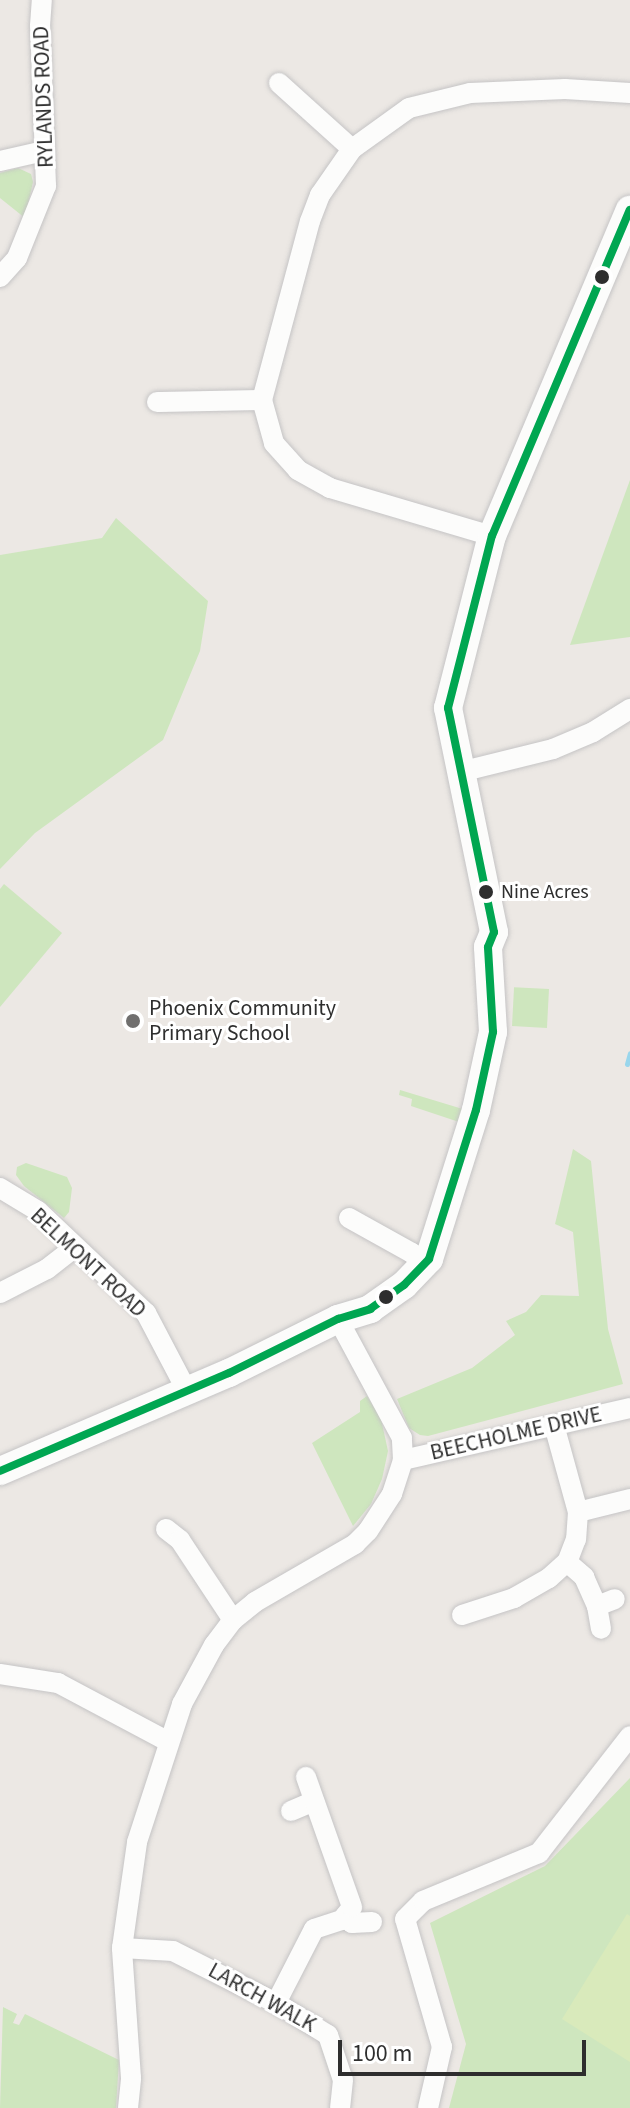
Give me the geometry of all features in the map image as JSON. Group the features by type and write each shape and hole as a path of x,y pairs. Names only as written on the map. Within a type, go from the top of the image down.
{"street":[{"name":"RYLANDS ROAD","path":"0,277 17,258 37,215 46,186 40,26 42,0"},
{"path":"279,83 352,149"},
{"path":"492,536 330,488 313,480 283,457 274,443 262,400 310,221 320,195 352,149 409,108 438,98 556,89 630,93"},
{"path":"0,161 44,151"},
{"path":"0,1471 187,1391 338,1319 370,1309 425,1265 476,1110 493,1032 488,947 494,932 448,708 492,536 630,210"},
{"path":"157,403 262,400"},
{"path":"460,772 553,749 593,732 630,709"},
{"name":"BELMONT ROAD","path":"0,1188 38,1211 146,1313 187,1391"},
{"path":"349,1218 412,1253 425,1265"},
{"path":"0,1293 47,1269 75,1247"},
{"path":"128,2108 131,2078 122,1948 137,1842 167,1741 199,1671 233,1620 255,1602 355,1544 368,1531 392,1494 403,1460 402,1438 338,1319"},
{"name":"BEECHOLME DRIVE","path":"403,1460 630,1408"},
{"path":"462,1615 514,1598 549,1578 567,1562 576,1539 578,1512 554,1425"},
{"path":"578,1512 630,1499"},
{"path":"166,1529 180,1540 233,1620"},
{"path":"567,1562 606,1602 601,1629"},
{"path":"0,1674 58,1683 167,1741"},
{"path":"428,2108 442,2047 405,1919 423,1901 539,1853 617,1748 630,1736"},
{"path":"276,2003 314,1929 345,1916 352,1907 306,1777"},
{"path":"291,1811 314,1801"},
{"path":"345,1916 352,1923 372,1922"},
{"name":"LARCH WALK","path":"122,1948 173,1951 276,2003 328,2035 343,2080 340,2108"}],"green space":[{"path":"18,168 31,174 33,182 25,218 0,198 0,173"},
{"path":"630,480 630,637 570,645"},
{"path":"116,518 208,601 200,651 163,740 35,833 0,869 0,555 102,538"},
{"path":"4,884 62,933 0,1007 0,889"},
{"path":"514,987 549,989 547,1028 512,1026"},
{"path":"400,1090 466,1110 462,1123 411,1106 412,1099 399,1095"},
{"path":"573,1149 591,1161 608,1329 623,1384 428,1436 420,1435 409,1428 397,1399 472,1368 515,1335 506,1321 526,1312 541,1295 579,1296 573,1232 555,1224"},
{"path":"26,1163 67,1177 72,1188 69,1212 64,1218 24,1186 16,1175 17,1167"},
{"path":"367,1396 381,1419 388,1451 382,1479 371,1504 353,1526 312,1443 360,1412 360,1401"},
{"path":"630,1778 630,2108 449,2108 466,2044 430,1923 545,1866"},
{"path":"627,1914 630,1916 630,2062 562,2019"},
{"path":"3,2007 17,2014 13,2023 19,2025 25,2014 119,2060 116,2108 0,2108"}],"waterway":[{"path":"627,1064 630,1053"}],"transit line":[{"path":"0,1471 229,1373 338,1319 370,1309 404,1285 429,1259 476,1110 493,1032 488,947 494,932 448,708 492,536 630,210"}],"place":[{"name":"Nine Acres","path":"486,892"},
{"name":"Phoenix Community Primary School","path":"133,1021"}]}
